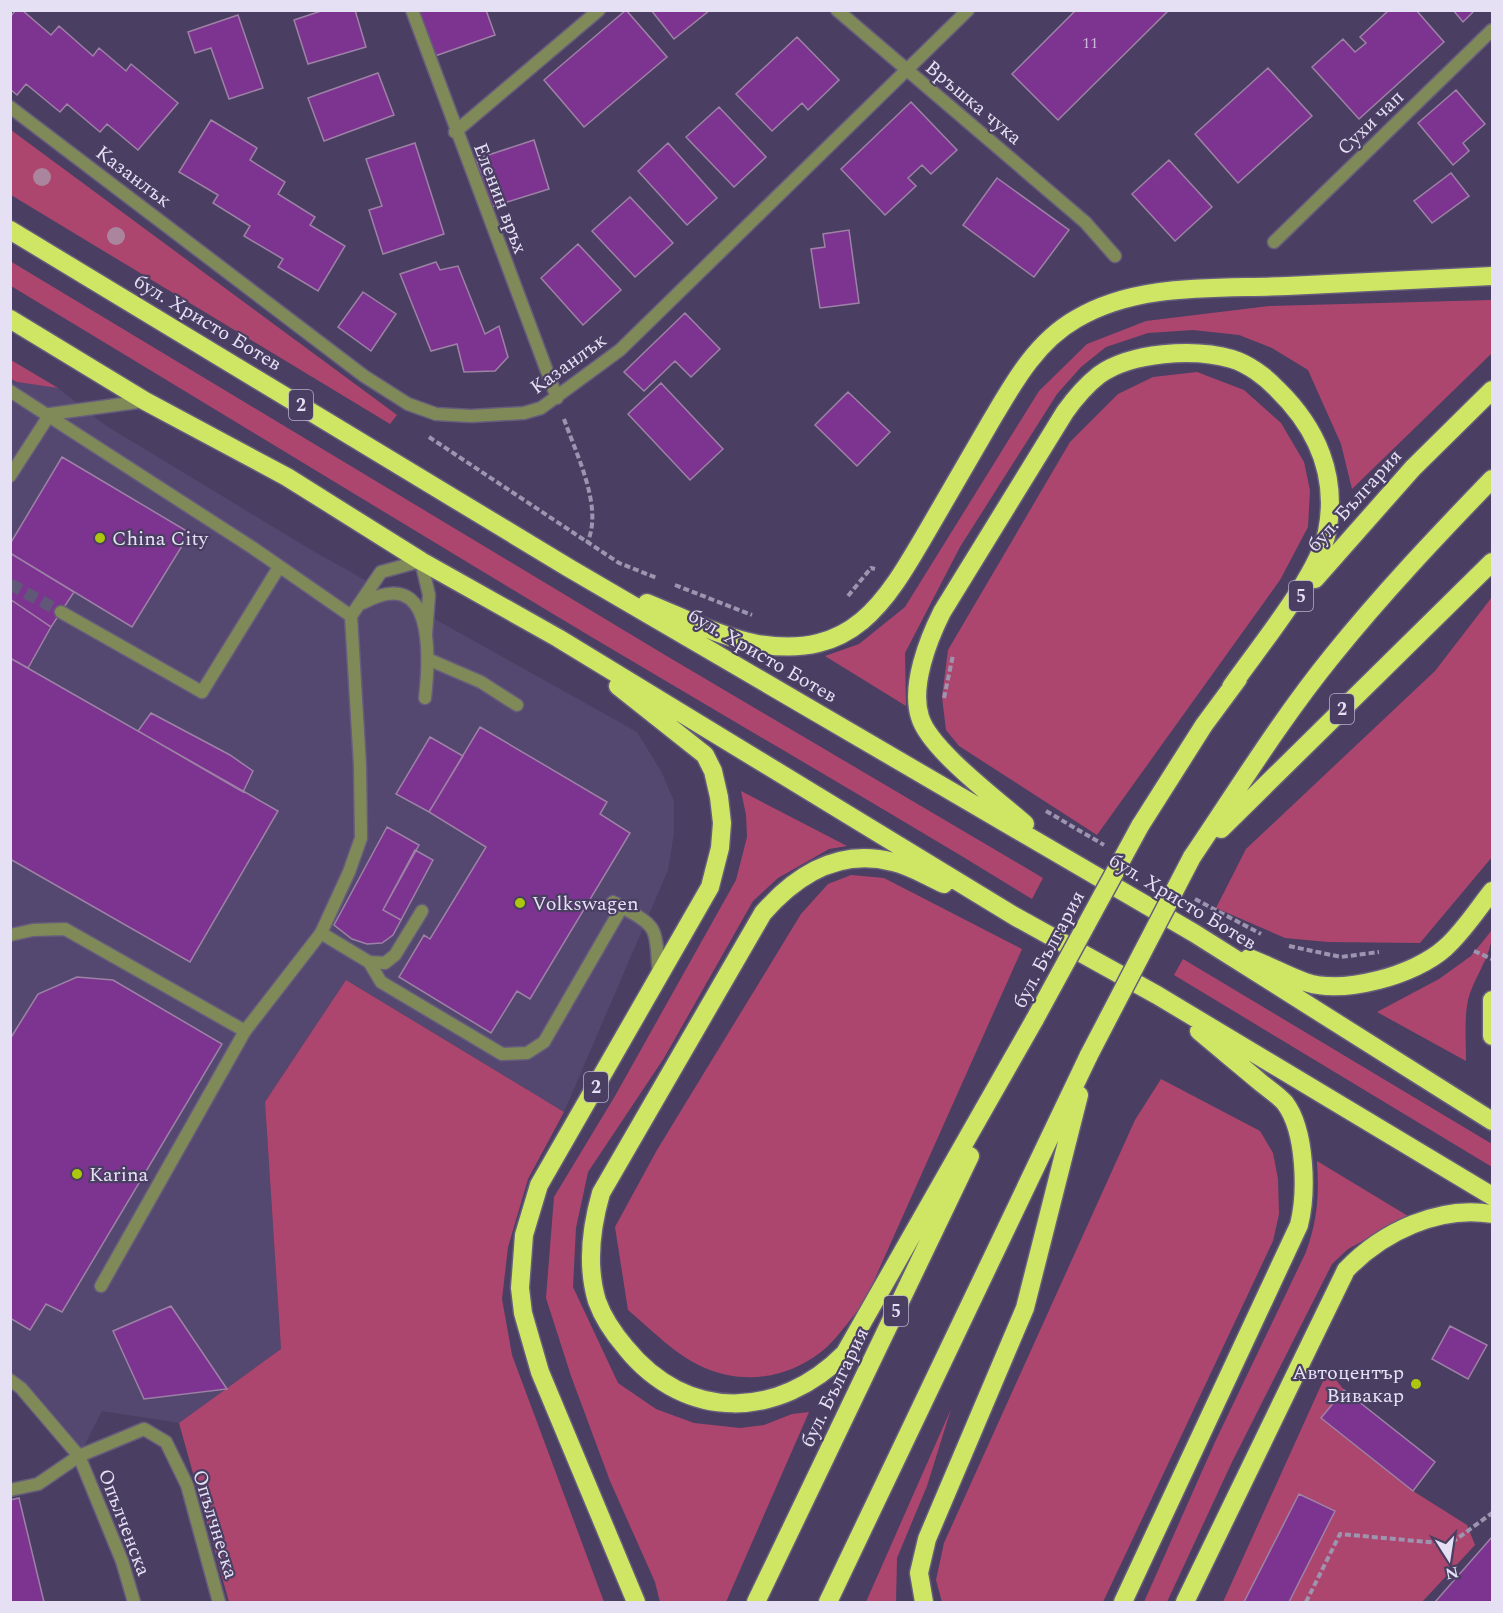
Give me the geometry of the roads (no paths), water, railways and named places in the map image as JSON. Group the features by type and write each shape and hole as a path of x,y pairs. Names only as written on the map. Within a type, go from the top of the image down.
{"highway":[{"name":"бул. Христо Ботев","path":"10,230 569,568 1194,933 1492,1120"},
{"path":"591,581 757,644 793,646 835,637 856,627 872,614 898,581 1016,378 1052,336 1075,319 1102,306 1164,291 1492,276"},
{"name":"2","path":"10,319 145,401 287,477 421,561 558,638 1016,917 1156,995"},
{"path":"1053,850 939,747 926,732 919,716 921,667 930,637 942,612 1065,412 1083,388 1101,373 1150,356 1177,353 1205,355 1232,358 1249,366 1291,402 1317,440 1326,465 1330,491 1330,514 1326,535 1313,569 1231,687"},
{"name":"бул. България","path":"756,1602 1035,1019 1140,826 1204,725 1299,598 1357,529 1413,468 1492,390"},
{"path":"1192,857 1289,714 1332,656 1393,583 1492,479"},
{"name":"2","path":"828,1602 1089,1055 1192,857 1492,562"},
{"name":"2","path":"558,638 705,755 719,797 722,823 716,868 710,887 539,1185 524,1236 520,1280 523,1313 540,1372 636,1602"},
{"path":"1016,917 895,862 872,858 848,859 825,864 804,875 780,894 757,924 601,1193 593,1226 591,1265 597,1302 617,1337 645,1371 662,1384 699,1398 722,1402 769,1399 812,1382 845,1353 1035,1019"},
{"name":"2","path":"1194,933 1305,982 1331,986 1377,980 1400,973 1431,958 1452,941 1492,891"},
{"path":"1156,995 1492,1196"},
{"path":"1123,1602 1299,1225 1305,1202 1306,1182 1301,1154 1295,1127 1285,1103 1156,995"},
{"path":"1492,1000 1492,1036"},
{"path":"924,1602 919,1573 927,1539 1025,1308 1089,1055"},
{"path":"1185,1602 1346,1270 1362,1253 1388,1236 1417,1223 1441,1216 1492,1214"}],"street":[{"name":"Еленин връх","path":"412,10 455,132 557,398"},
{"path":"455,132 599,10"},
{"name":"Връшка чука","path":"837,10 1085,222 1115,256"},
{"name":"Казанлък","path":"10,107 364,376 408,404 436,414 471,416 524,413 542,408 620,350 968,10"},
{"name":"Сухи чап","path":"1274,242 1492,30"},
{"path":"10,391 50,414 127,468 351,616"},
{"path":"10,476 50,414 145,401"},
{"path":"101,1286 245,1031 321,933 349,872 361,838 360,766 351,616 362,604 381,572 421,561 429,595 426,634"},
{"path":"61,612 202,692 279,567"},
{"path":"362,604 376,596 394,592 408,597 419,609 430,660 425,698"},
{"path":"430,660 481,682 517,705"},
{"path":"369,962 381,982 502,1054 527,1053 544,1042 617,904 646,921 654,929 659,977"},
{"path":"321,933 369,962 385,963 395,955 422,911"},
{"path":"10,935 33,930 65,929 245,1031"},
{"path":"10,1380 21,1388 78,1456 38,1484 10,1490"},
{"name":"Опълчнеска","path":"78,1456 144,1429 166,1442 187,1485 219,1602"},
{"name":"Опълченска","path":"78,1456 122,1561 134,1602"}],"tunnel":[{"path":"10,584 61,612"}],"place":[{"name":"China City","path":"100,538"},
{"name":"Volkswagen","path":"520,903"},
{"name":"Karina","path":"77,1174"},
{"name":"Автоцентър Вивакар","path":"1416,1384"}]}
